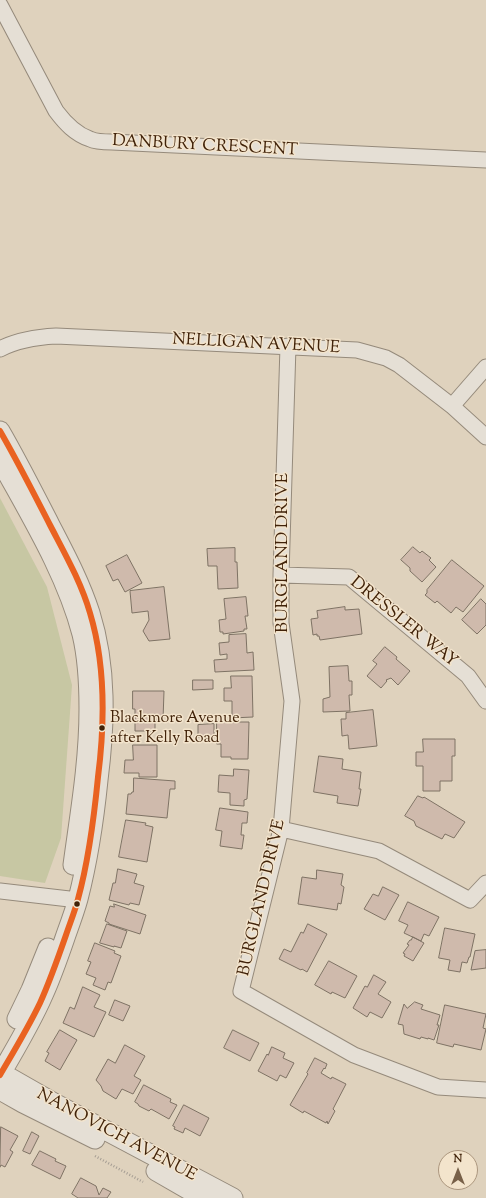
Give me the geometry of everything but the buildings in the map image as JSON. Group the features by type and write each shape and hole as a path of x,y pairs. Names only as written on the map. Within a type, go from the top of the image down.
{"street":[{"name":"DANBURY CRESCENT","path":"0,5 56,111 65,123 76,132 91,140 486,160"},
{"name":"NELLIGAN AVENUE","path":"0,349 24,340 38,337 56,336 356,350 386,358 399,365 452,406 486,437"},
{"name":"BURGLAND DRIVE","path":"288,346 281,575 281,623 292,701 281,829 241,991 354,1055 438,1087 486,1090"},
{"path":"452,406 486,367"},
{"path":"0,431 20,466 78,582 90,614 97,643 102,678 104,710 101,755 90,840 72,899 60,952 44,994 0,1077"},
{"path":"0,460 61,575 82,635 89,687 88,756 73,865 72,899 49,946 31,990 0,1050"},
{"name":"DRESSLER WAY","path":"281,575 349,577 468,676 486,701"},
{"path":"281,829 379,851 470,900 486,883"},
{"path":"0,891 72,899"},
{"name":"NANOVICH AVENUE","path":"0,1077 22,1103 124,1154 203,1198"},
{"name":"NANOVICH AVENUE","path":"0,1077 56,1104 233,1198"}],"green space":[{"path":"0,498 47,587 72,685 61,838 45,883 0,876"}],"transit line":[{"path":"0,431 20,466 77,579 90,613 95,633 99,653 103,694 102,736 93,823 77,904 54,969 40,1003 0,1075"}],"place":[{"name":"Blackmore Avenue after Kelly Road","path":"102,728"}]}
